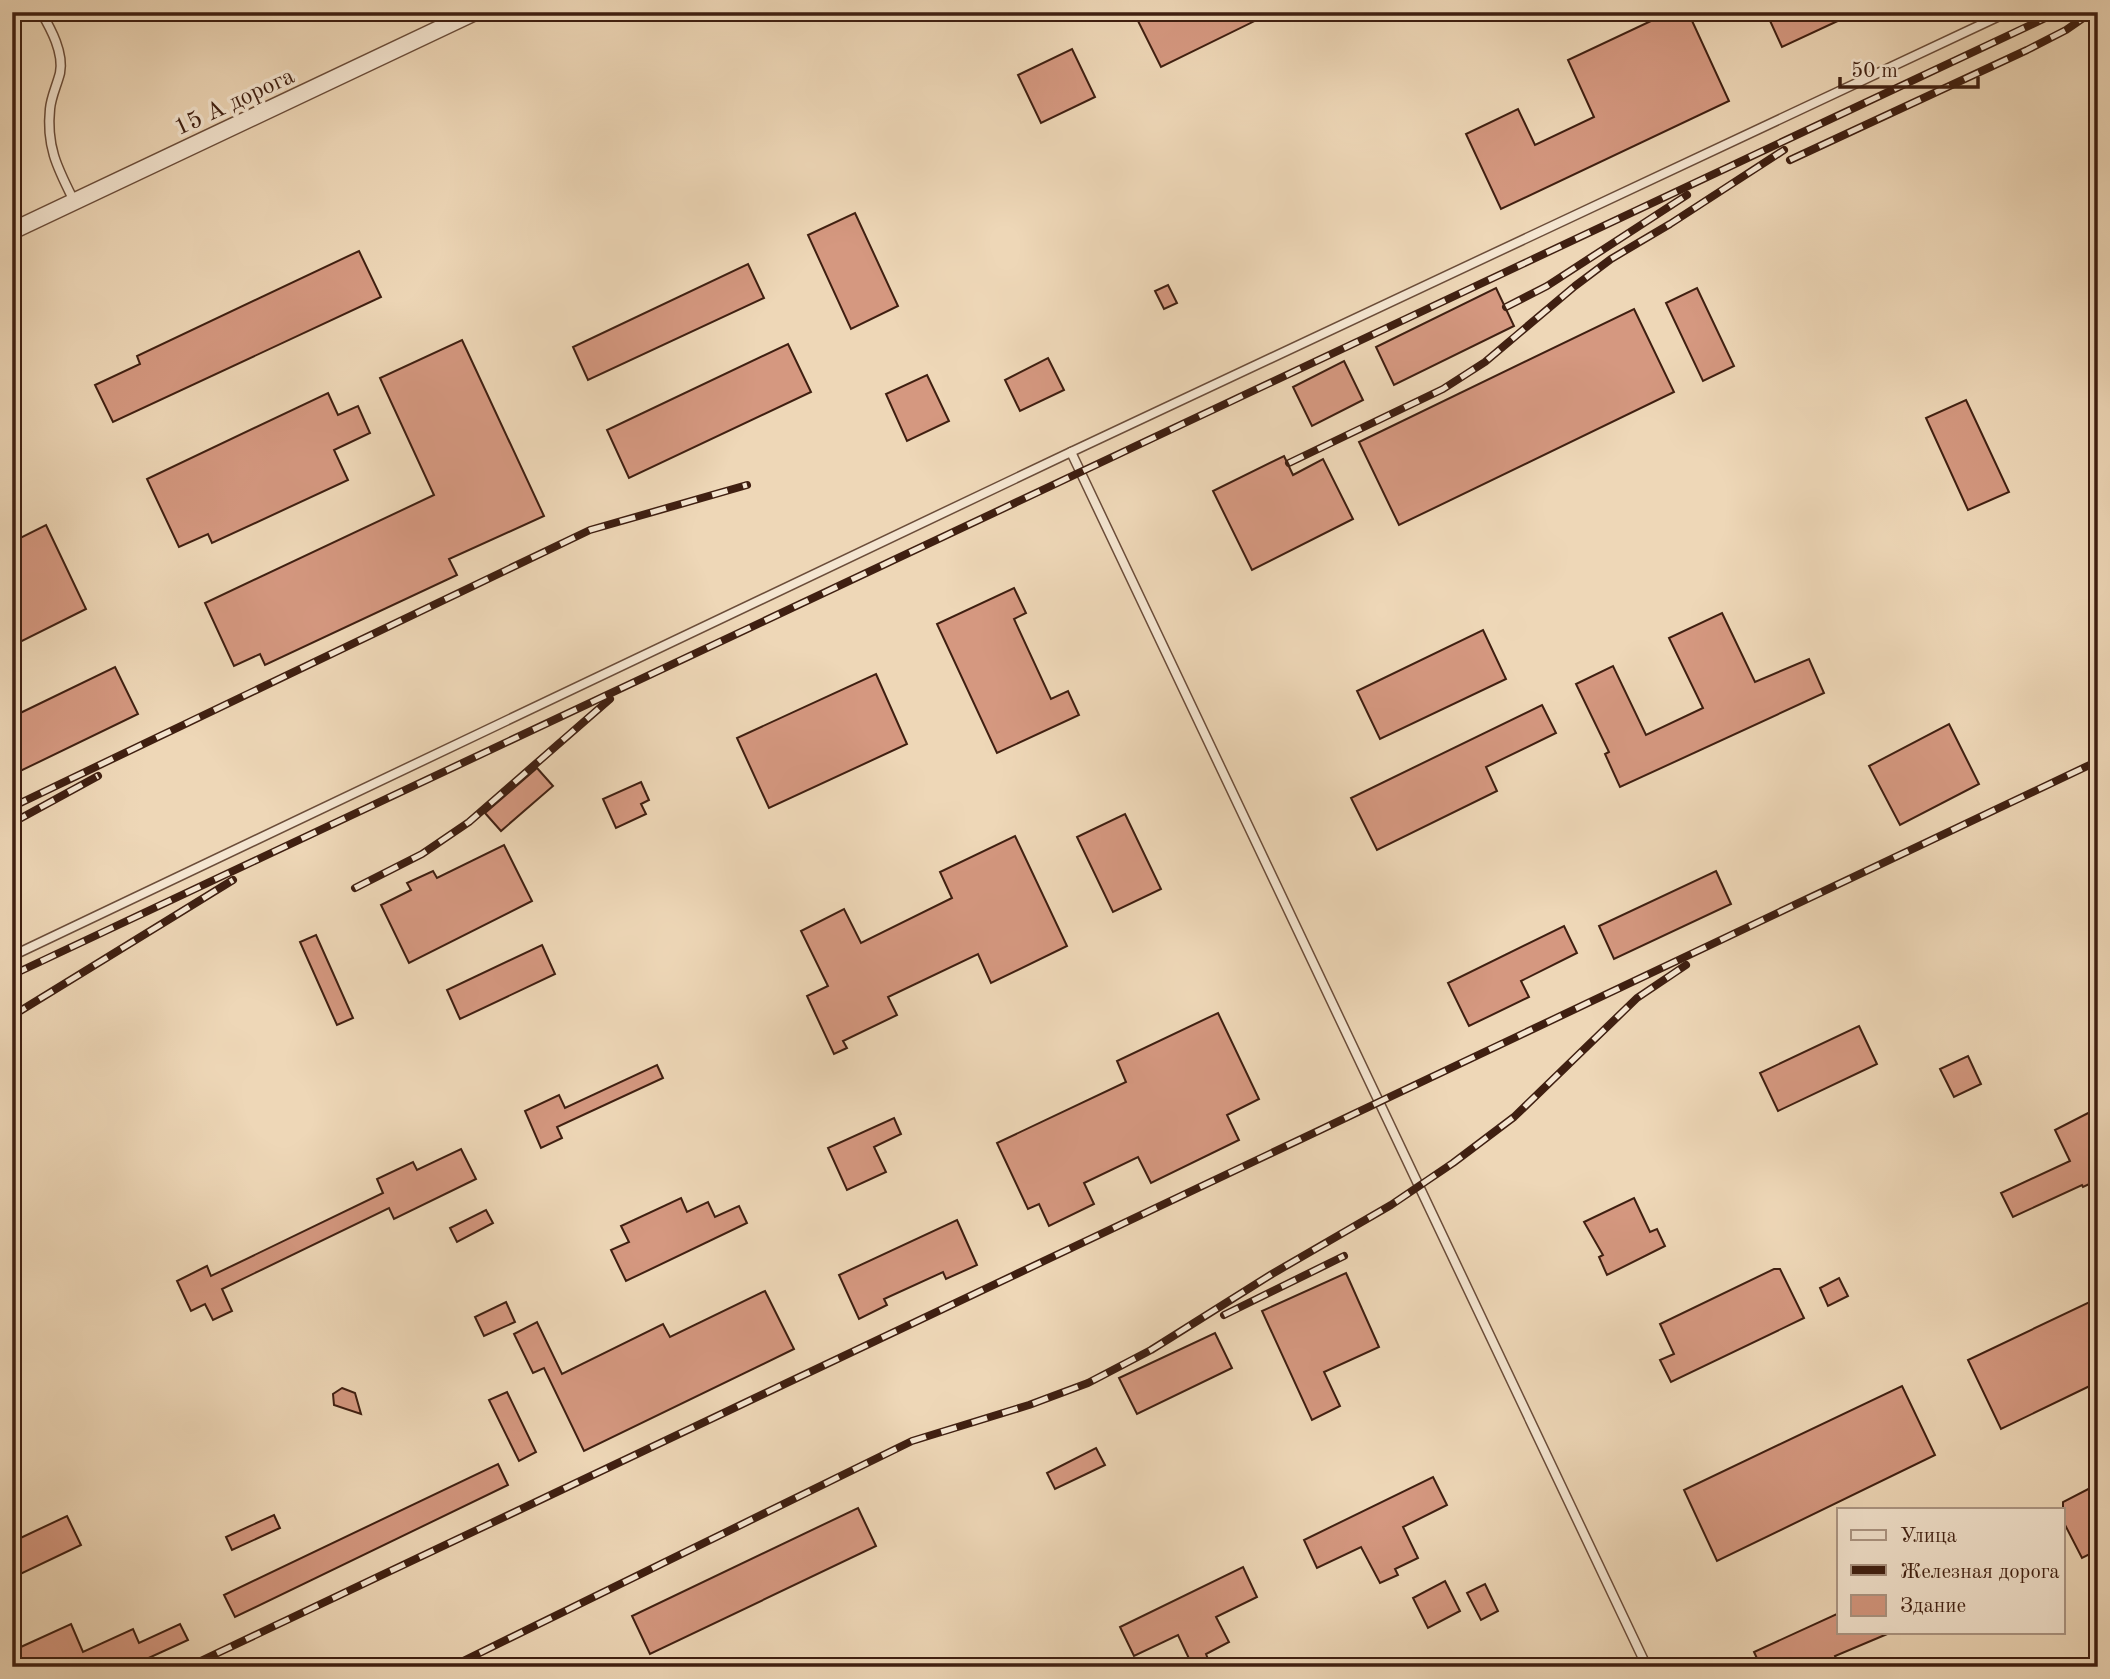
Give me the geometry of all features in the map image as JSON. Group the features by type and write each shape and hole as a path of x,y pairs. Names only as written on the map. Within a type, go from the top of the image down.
{"street":[{"name":"15 А дорога","path":"12,231 475,12"}],"lane":[{"path":"41,12 55,38 61,70 50,108 54,161 74,201"},
{"path":"12,956 1071,452 2008,12"},
{"path":"1071,452 1647,1667"}],"building":[{"path":"1146,12 1273,12 1161,67 1136,17"},
{"path":"1670,12 1688,12 1729,101 1501,209 1466,134 1518,109 1535,145 1594,117 1568,60"},
{"path":"1766,12 1857,12 1782,47"},
{"path":"1072,49 1095,97 1041,123 1018,75"},
{"path":"855,213 898,306 851,329 808,235"},
{"path":"359,251 381,297 113,422 95,385 140,364 137,356"},
{"path":"748,264 764,298 588,380 573,347"},
{"path":"1168,285 1177,303 1164,309 1155,291"},
{"path":"1496,288 1514,326 1394,385 1376,347"},
{"path":"1697,288 1734,366 1703,381 1666,303"},
{"path":"1634,309 1674,392 1399,525 1359,442"},
{"path":"462,340 544,516 449,559 457,575 265,665 260,654 234,666 205,603 434,495 380,378"},
{"path":"788,344 811,392 629,478 607,430"},
{"path":"1048,358 1064,390 1020,411 1005,380"},
{"path":"1344,361 1363,400 1312,426 1293,387"},
{"path":"927,375 949,421 907,441 886,394"},
{"path":"328,393 338,415 358,406 370,433 334,450 348,480 212,543 208,534 179,547 147,479"},
{"path":"1966,400 2009,492 1968,510 1926,418"},
{"path":"1284,456 1293,475 1323,459 1353,519 1252,570 1213,491"},
{"path":"46,525 86,609 12,646 12,542"},
{"path":"1014,588 1026,613 1014,619 1051,699 1068,691 1079,715 997,753 937,624"},
{"path":"1722,613 1755,682 1809,659 1824,693 1620,787 1605,754 1609,752 1576,684 1613,666 1646,735 1703,708 1669,638"},
{"path":"1483,630 1506,679 1380,739 1357,691"},
{"path":"115,667 138,714 12,775 12,717"},
{"path":"876,674 907,744 769,808 737,738"},
{"path":"1542,705 1556,733 1486,767 1497,791 1377,850 1351,798"},
{"path":"1949,724 1979,784 1900,825 1869,766"},
{"path":"537,768 553,786 501,831 485,813"},
{"path":"641,782 649,800 641,804 646,814 616,828 603,799"},
{"path":"1125,814 1161,889 1113,912 1077,837"},
{"path":"1015,836 1067,946 991,983 978,954 888,997 897,1015 843,1041 847,1048 834,1054 807,996 828,986 801,931 844,909 861,943 952,898 940,872"},
{"path":"504,845 532,901 409,963 381,905 411,890 407,883 433,871 437,878"},
{"path":"1716,871 1731,904 1614,959 1599,926"},
{"path":"1564,926 1577,953 1521,981 1529,997 1469,1026 1448,983"},
{"path":"316,935 353,1018 337,1025 300,942"},
{"path":"542,945 555,974 460,1019 447,990"},
{"path":"1218,1013 1259,1099 1227,1115 1239,1140 1151,1183 1138,1157 1084,1183 1094,1204 1049,1226 1039,1204 1028,1209 997,1143 1126,1082 1117,1061"},
{"path":"1859,1026 1877,1064 1778,1111 1760,1073"},
{"path":"1968,1056 1981,1084 1954,1097 1940,1069"},
{"path":"657,1065 663,1078 557,1127 562,1138 541,1148 525,1111 559,1095 565,1108"},
{"path":"2098,1108 2098,1180 2013,1217 2001,1193 2070,1161 2055,1130"},
{"path":"894,1118 901,1134 874,1147 886,1172 847,1190 828,1148"},
{"path":"461,1149 476,1179 394,1219 389,1208 222,1289 232,1311 213,1320 205,1304 191,1311 177,1281 207,1266 211,1276 383,1193 377,1179 413,1162 417,1170"},
{"path":"681,1198 687,1212 708,1202 715,1217 739,1206 747,1223 626,1281 611,1250 629,1242 621,1226"},
{"path":"1634,1198 1650,1232 1657,1229 1665,1246 1607,1275 1599,1257 1603,1255 1584,1222"},
{"path":"486,1210 493,1223 457,1242 450,1228"},
{"path":"957,1220 977,1265 946,1279 943,1272 884,1299 887,1305 859,1319 839,1275"},
{"path":"1774,1269 1780,1269 1804,1318 1671,1382 1660,1360 1674,1354 1660,1324"},
{"path":"1346,1273 1379,1347 1324,1372 1340,1406 1312,1420 1262,1311"},
{"path":"1839,1278 1848,1296 1828,1306 1820,1288"},
{"path":"765,1291 794,1349 584,1451 544,1368 533,1373 514,1334 537,1322 562,1374 663,1324 670,1337"},
{"path":"2098,1298 2098,1382 2001,1429 1968,1360"},
{"path":"506,1302 515,1322 484,1336 475,1317"},
{"path":"1215,1333 1232,1368 1137,1414 1119,1378"},
{"path":"1902,1386 1935,1455 1717,1561 1684,1490"},
{"path":"342,1388 355,1393 361,1414 334,1405 333,1394"},
{"path":"507,1392 536,1452 519,1461 489,1400"},
{"path":"1096,1448 1105,1465 1055,1489 1047,1473"},
{"path":"498,1464 508,1485 235,1617 224,1595"},
{"path":"1433,1477 1447,1505 1403,1527 1418,1558 1395,1569 1398,1575 1380,1583 1361,1547 1317,1568 1304,1540"},
{"path":"2098,1484 2098,1550 2082,1558 2064,1523 2063,1502"},
{"path":"858,1508 876,1546 650,1654 632,1616"},
{"path":"274,1515 280,1528 232,1550 226,1537"},
{"path":"67,1516 81,1545 12,1578 12,1542"},
{"path":"1243,1567 1257,1597 1216,1617 1229,1642 1206,1654 1208,1659 1193,1667 1178,1635 1134,1656 1120,1627"},
{"path":"1445,1581 1460,1611 1428,1628 1413,1598"},
{"path":"1485,1584 1498,1611 1481,1620 1467,1593"},
{"path":"1837,1614 1837,1634 1887,1634 1835,1656 1840,1667 1761,1667 1754,1652"},
{"path":"71,1624 83,1652 133,1629 139,1643 180,1624 188,1640 129,1667 12,1667 12,1651"}],"railway":[{"path":"12,975 2058,12"},
{"path":"1790,160 2027,50 2066,30 2092,12"},
{"path":"1289,463 1443,389 1485,362 1611,259 1784,150"},
{"path":"1506,307 1547,286 1687,195"},
{"path":"12,807 590,530 747,485"},
{"path":"355,888 422,854 469,822 610,699"},
{"path":"188,1667 2098,761"},
{"path":"12,823 98,776"},
{"path":"12,1016 233,880"},
{"path":"451,1667 912,1441 1029,1405 1088,1383 1151,1350 1272,1274 1391,1205 1453,1163 1514,1117 1637,998 1686,965"},
{"path":"1224,1315 1344,1256"}]}
